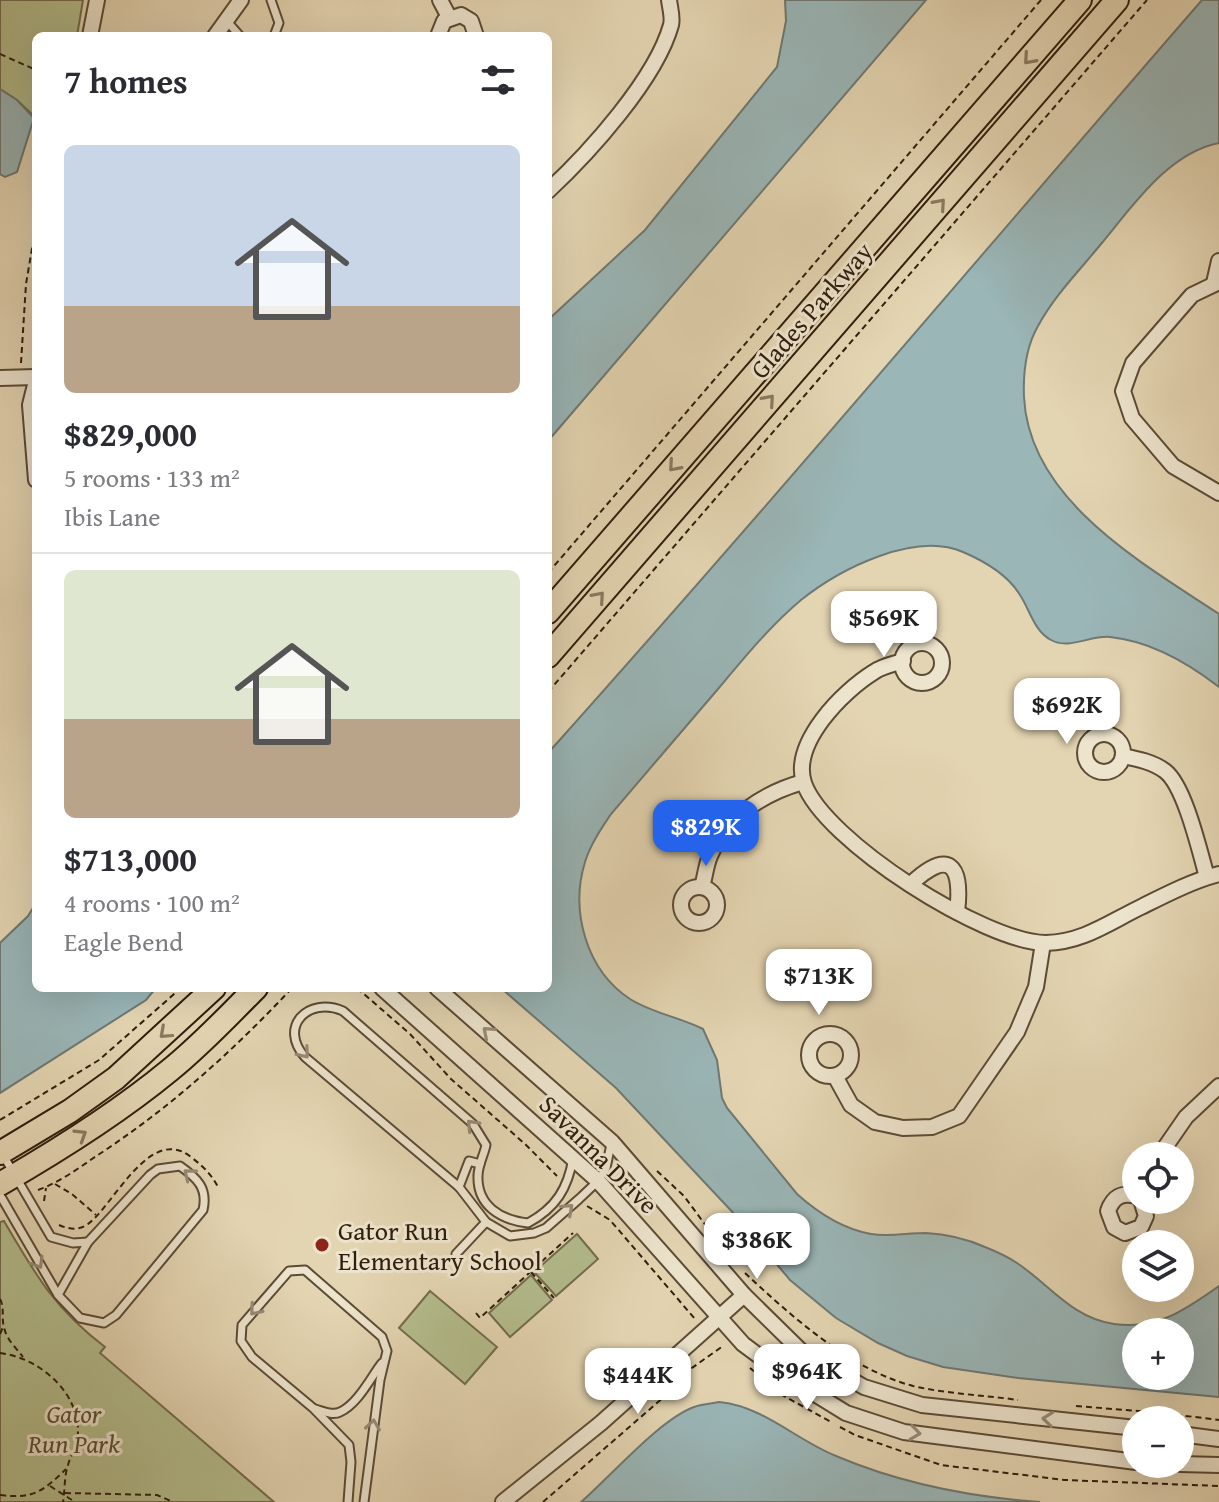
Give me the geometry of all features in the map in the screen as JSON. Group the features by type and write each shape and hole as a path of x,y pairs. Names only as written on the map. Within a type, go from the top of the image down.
{"main road":[{"name":"Glades Parkway","path":"552,607 1080,0"},
{"name":"Glades Parkway","path":"552,651 1117,0"},
{"path":"1,1152 70,1111 116,1078 210,992"},
{"path":"7,1180 88,1131 169,1071 252,992"}],"street":[{"path":"91,32 97,0"},
{"path":"217,32 241,0"},
{"path":"440,0 449,17"},
{"path":"552,187 613,121 651,69 672,23 669,0"},
{"path":"439,32 449,17 466,17 475,26 476,32"},
{"path":"1219,261 1217,282 1192,295 1133,363 1123,391 1132,418 1173,466 1219,493"},
{"path":"0,378 31,379 32,430"},
{"path":"903,661 875,671 840,701 813,732 803,756 803,782 816,804 841,832 934,900 1005,935 1043,943 1095,933 1139,907 1213,876 1186,806 1168,772 1146,761 1123,756"},
{"path":"702,887 710,856 725,831 751,806 775,790 803,782"},
{"path":"911,884 926,870 937,865 954,869 960,888 957,912"},
{"path":"835,1076 851,1105 875,1122 903,1128 932,1127 959,1116 1017,1032 1036,987 1043,943"},
{"name":"Savanna Drive","path":"386,992 598,1181 743,1344 786,1376 846,1413 904,1432 1122,1460"},
{"name":"Savanna Drive","path":"442,992 612,1142 744,1295 802,1352 864,1387 922,1405 1122,1426"},
{"path":"1169,1142 1186,1117 1219,1086"},
{"path":"1122,1196 1110,1205 1109,1217 1114,1227 1125,1233 1141,1227 1145,1214"},
{"path":"503,1502 601,1423 744,1295"},
{"path":"1194,1436 1219,1439"},
{"path":"1194,1464 1219,1465"}],"lane":[{"path":"271,0 279,23 276,32"},
{"path":"225,19 236,32"},
{"path":"573,1158 569,1180 551,1208 528,1223 502,1217 490,1209 479,1188 478,1174 486,1145 473,1124 343,1011 330,1005 318,1006 297,1022 294,1036 296,1047 459,1187 486,1222 510,1236 534,1233 554,1222 598,1181 606,1168 612,1142"},
{"path":"1,1152 7,1180 26,1196 51,1237 73,1243 88,1242"},
{"path":"459,1187 469,1161 480,1164"},
{"path":"0,1195 58,1295 80,1318 104,1323 116,1315 203,1210 206,1197 202,1186 180,1166 158,1169 88,1242 58,1295"},
{"path":"456,1254 486,1222"},
{"path":"348,1502 349,1445 313,1408 252,1357 241,1341 242,1325 289,1271 305,1270 382,1337 387,1351 364,1502"},
{"path":"313,1408 329,1414 339,1412 351,1403 385,1359"}],"path":[{"path":"552,568 1041,0"},
{"path":"552,687 1147,0"},
{"path":"0,54 32,68"},
{"path":"31,379 21,347 32,249"},
{"path":"0,1120 99,1060 176,992"},
{"path":"26,1196 53,1184 133,1131 219,1062 288,992"},
{"path":"651,1165 684,1196 722,1247"},
{"path":"53,1184 72,1194 96,1215 90,1223 76,1229 56,1224"},
{"path":"44,1205 46,1187"},
{"path":"476,1313 480,1318 573,1233"},
{"path":"742,1270 798,1322 878,1373 914,1386 1030,1402"},
{"path":"530,1271 554,1298"},
{"path":"0,1299 4,1307 0,1334"},
{"path":"3,1326 10,1342 24,1358 51,1375 68,1397 76,1421 77,1441 67,1468 63,1502"},
{"path":"543,1502 665,1396 689,1370 724,1345"},
{"path":"0,1353 24,1358"},
{"path":"1074,1406 1219,1420"},
{"path":"0,1495 22,1497 43,1491 67,1468"},
{"path":"49,1485 75,1502"},
{"path":"64,1493 157,1495 173,1502"}],"green space":[{"path":"0,0 83,0 78,32 32,32 32,114 0,89"},
{"name":"Gator Run Park","path":"4,1221 59,1304 105,1347 100,1353 274,1502 0,1502 0,1222"},
{"path":"577,1234 598,1259 556,1296 534,1272"},
{"path":"531,1275 552,1300 510,1337 489,1313"},
{"path":"430,1291 497,1347 465,1384 399,1328"}],"water":[{"path":"785,0 926,0 552,436 552,316 645,230 777,67 786,21"},
{"path":"1202,0 1219,0 1219,143 1183,158 1152,183 1059,294 1044,315 1028,351 1024,397 1031,434 1046,467 1068,497 1094,525 1125,550 1219,614 1219,687 1181,662 1140,643 1110,637 1073,643 1051,640 1036,626 1009,581 987,564 963,552 922,546 878,556 836,576 801,600 748,654 611,814 587,856 581,881 581,919 585,938 602,972 615,987 638,1004 703,1029 717,1060 722,1098 727,1108 797,1194 831,1219 861,1232 933,1234 978,1244 1017,1263 1086,1315 1099,1321 1122,1325 1122,1388 943,1367 878,1343 836,1318 790,1280 738,1218 616,1088 506,992 552,992 552,749"},
{"path":"0,89 17,100 32,116 32,124 17,172 5,177 0,174"},
{"path":"32,910 32,992 153,992 146,1000 0,1093 0,943"},
{"path":"1219,1286 1219,1397 1145,1390 1194,1390 1194,1318 1165,1318"},
{"path":"719,1402 750,1410 821,1449 911,1482 962,1493 1040,1502 581,1502 666,1424 694,1407"}],"place":[{"name":"Gator Run Elementary School","path":"322,1245"}]}
